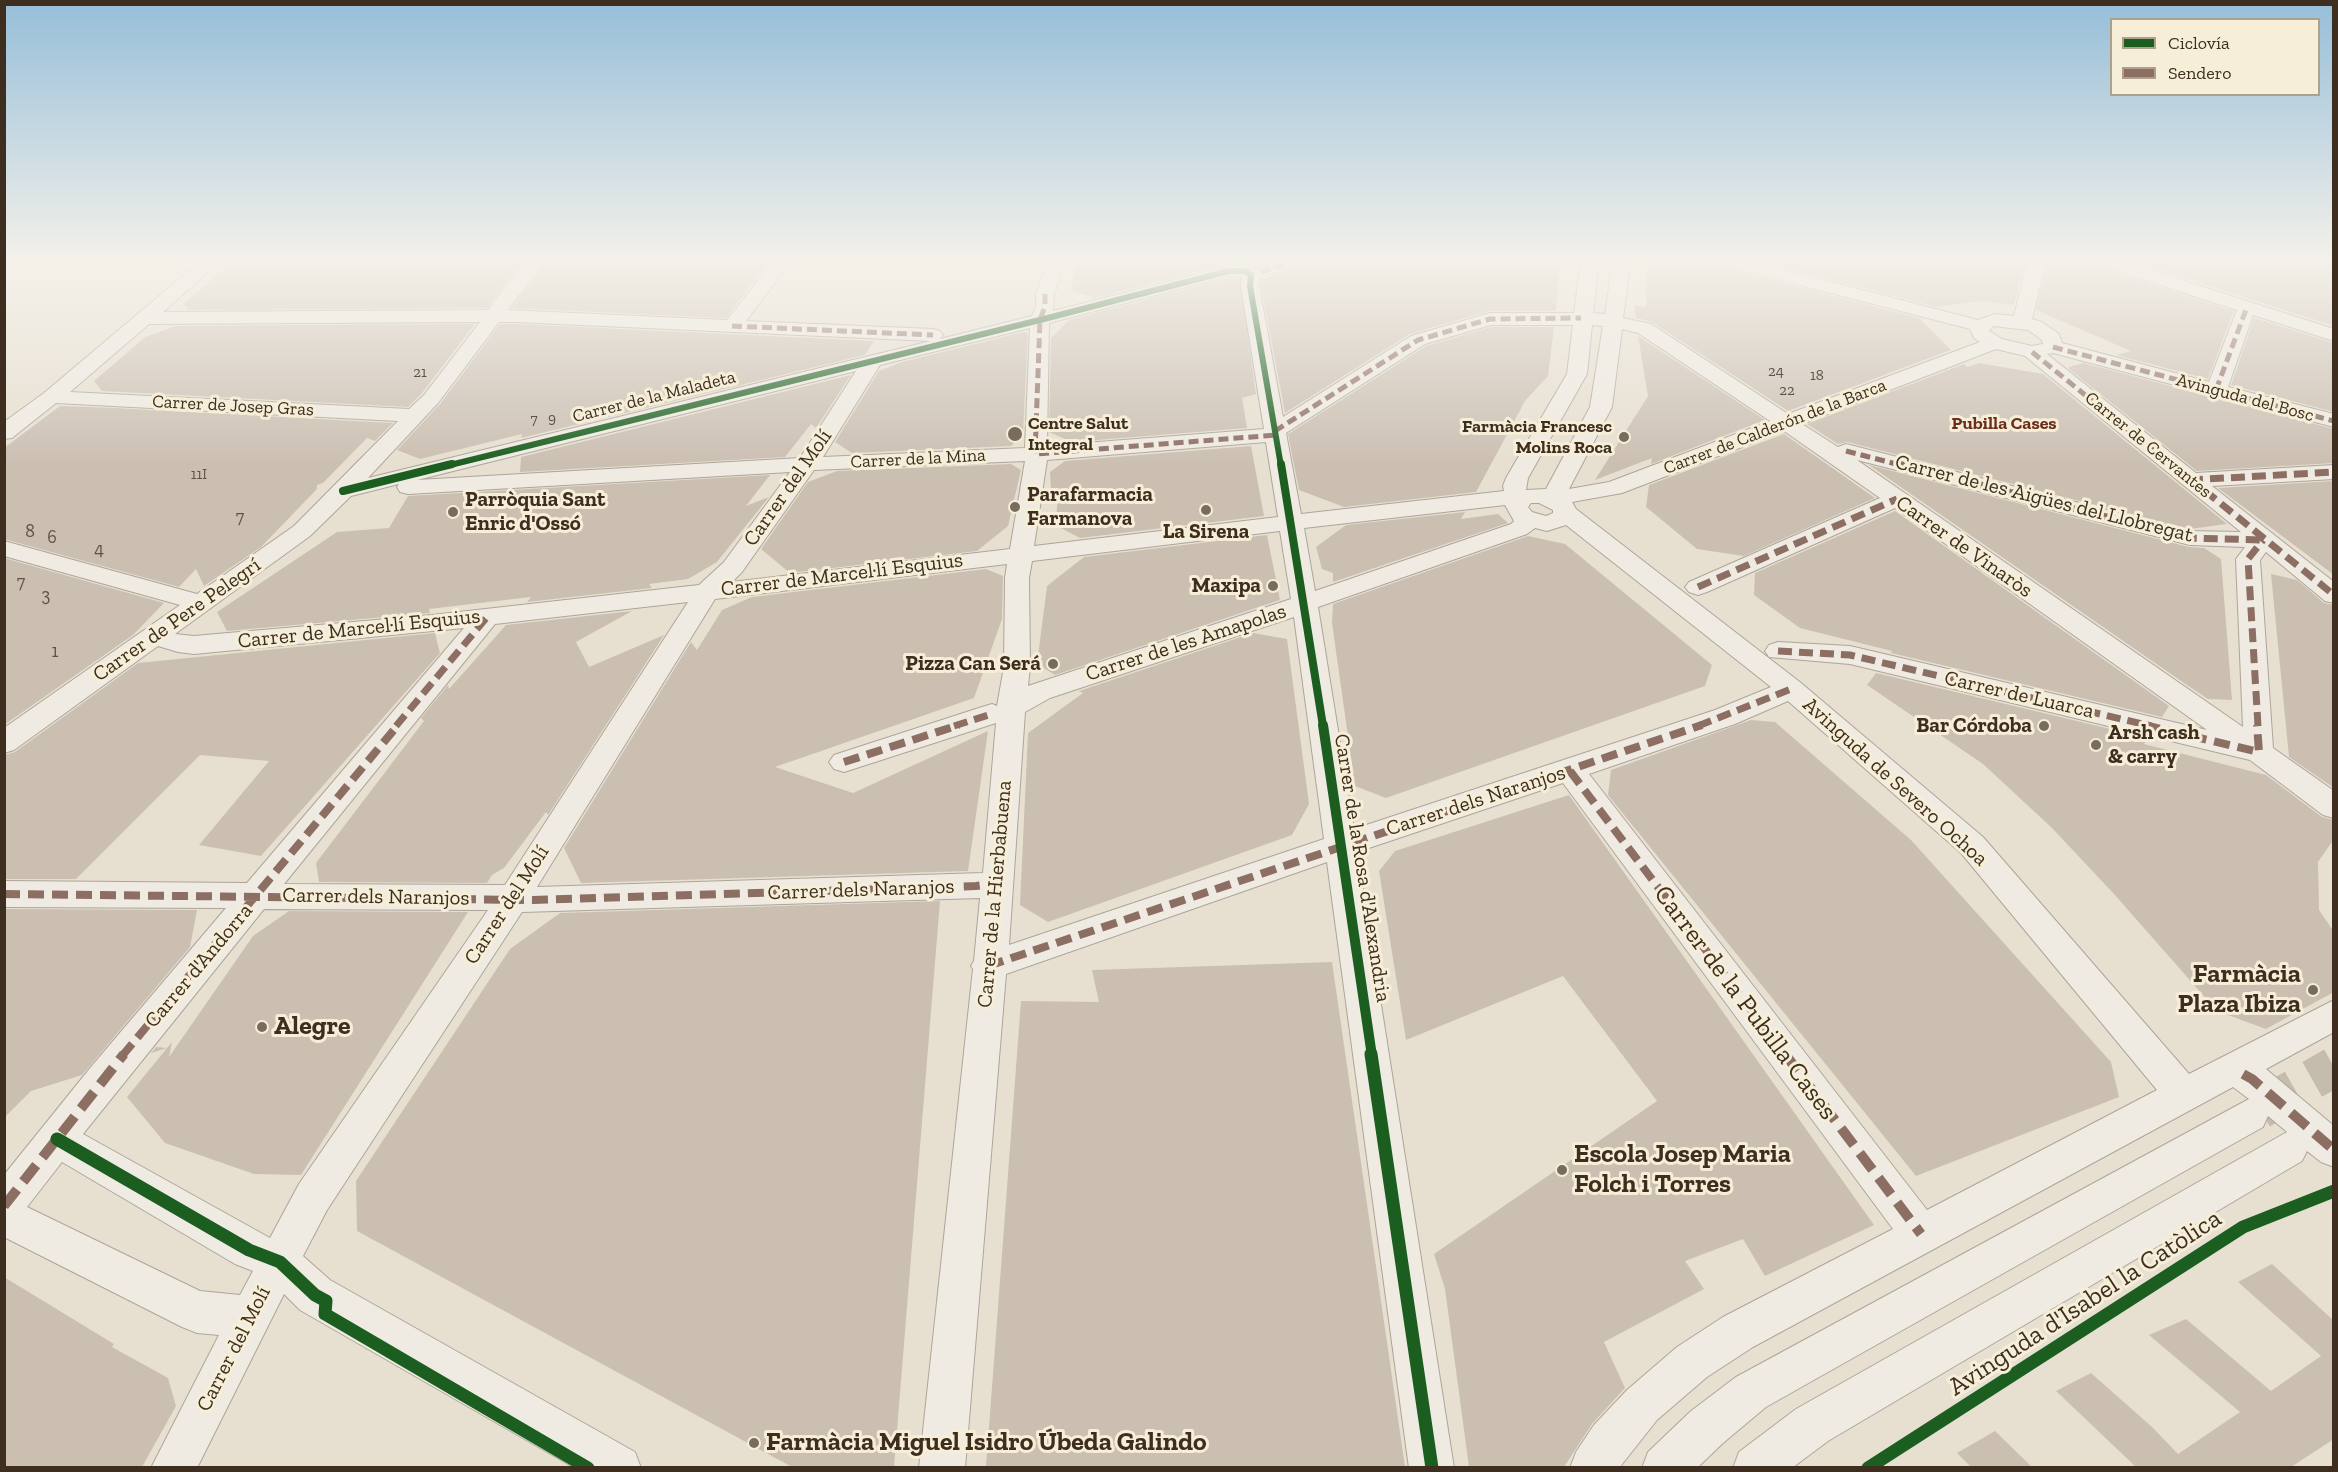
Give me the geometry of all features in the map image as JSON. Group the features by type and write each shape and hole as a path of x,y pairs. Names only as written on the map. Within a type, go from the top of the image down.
{"street":[{"path":"4,433 51,397 133,328"},
{"path":"343,491 431,399 484,328"},
{"path":"770,328 933,335"},
{"name":"Carrer de la Maladeta","path":"343,491 1008,328"},
{"name":"Carrer de la Hierbabuena","path":"942,1467 988,966 998,883 1002,711 1017,667 1017,578 1036,464 1040,328"},
{"name":"Carrer de la Rosa d'Alexandria","path":"1257,328 1292,523 1432,1467"},
{"name":"Carrer de la Mina","path":"343,491 807,464 1035,454 1276,433 1419,340 1461,328"},
{"path":"1580,328 1577,374 1514,486 1536,505 1601,407 1613,328"},
{"name":"Carrer de Vinaròs","path":"1643,328 1897,499 2334,807"},
{"path":"1980,328 1981,334 1995,344"},
{"name":"Carrer de Cervantes","path":"2035,328 2052,338 2043,349 2189,480 2263,540"},
{"path":"2216,390 2239,328"},
{"path":"2311,328 2334,335"},
{"name":"Avinguda del Bosc","path":"1995,344 2043,349 2334,421"},
{"name":"Carrer de Calderón de la Barca","path":"1536,505 1626,484 1995,344"},
{"name":"Carrer del Molí","path":"181,1465 251,1317 313,1197 514,898 708,591 733,567 807,464 872,362"},
{"name":"Carrer de Josep Gras","path":"51,397 414,416"},
{"name":"Carrer de les Aigües del Llobregat","path":"1846,451 2190,538 2263,540"},
{"path":"2189,480 2330,475"},
{"name":"Carrer de Pere Pelegrí","path":"4,743 302,531 343,491"},
{"path":"1698,587 1897,499"},
{"name":"Carrer de Marcel·lí Esquius","path":"154,636 178,644 194,645 488,616 1292,523 1536,505"},
{"name":"Carrer de les Amapolas","path":"844,762 1002,711 1040,691 1519,529 1536,505"},
{"name":"Avinguda de Severo Ochoa","path":"1536,505 1791,689 1972,845 2183,1094"},
{"path":"2259,752 2248,559 2263,540 2334,595"},
{"path":"4,549 201,603"},
{"name":"Carrer d'Andorra","path":"4,1206 104,1078 258,896 488,616"},
{"name":"Carrer de Luarca","path":"1778,651 1850,655 2259,752"},
{"name":"Carrer dels Naranjos","path":"988,966 1341,845 1570,771 1725,717 1791,689"},
{"name":"Carrer de la Pubilla Cases","path":"1570,771 1921,1234"},
{"name":"Carrer dels Naranjos","path":"4,894 533,900 964,887 998,883"},
{"path":"1592,1467 1610,1441 1642,1405 1692,1362 1738,1332 2183,1094 2334,1016"},
{"path":"2243,1074 2252,1078 2334,1150"},
{"path":"1664,1467 1707,1427 1751,1392 2250,1115"},
{"path":"57,1139 249,1250 280,1262 315,1295 619,1467"},
{"name":"Avinguda d'Isabel la Catòlica","path":"1755,1467 1812,1425 2289,1149"},
{"path":"4,1216 197,1312 251,1317"}],"building":[{"path":"171,328 472,328 422,393 408,407 102,391 94,381 145,337"},
{"path":"497,328 593,328 874,341 865,355 521,438 522,434 420,459 397,450 440,404"},
{"path":"1061,328 1247,328 1256,394 1242,398 1247,428 1072,442 1049,432 1051,338"},
{"path":"1269,328 1432,328 1410,334 1285,413"},
{"path":"1489,328 1554,328 1548,376 1525,401 1476,492 1344,507 1299,490 1288,434 1426,346"},
{"path":"1661,328 1929,328 1951,350 1788,411"},
{"path":"2077,328 2228,328 2208,379 2116,355 2131,351"},
{"path":"2251,328 2285,328 2334,343 2334,412 2231,385"},
{"path":"1024,332 1028,333 1023,434 1011,446 852,453 835,442 879,371 902,362"},
{"path":"1638,336 1765,420 1651,464 1652,458 1595,480 1648,396"},
{"path":"1979,363 2043,374 2227,524 2190,529 1847,442 1838,444 1807,424 1964,364 1967,367"},
{"path":"2083,363 2334,429 2334,463 2197,471 2069,369 2069,367"},
{"path":"851,375 816,428 811,424 785,457 520,472 521,457"},
{"path":"60,406 393,423 375,441 367,438 323,483 317,485 317,489 261,547 204,586 196,569 179,587 4,539 4,448"},
{"path":"1784,434 1875,498 1744,556 1697,549 1646,507 1649,485"},
{"path":"1251,446 1264,516 1080,538 1055,525 1059,491 1051,489 1050,472 1065,461"},
{"path":"1011,464 1021,470 1008,526 977,551 790,573 761,549 808,482 837,471"},
{"path":"1869,465 2189,547 2204,548 2221,559 2232,700 2208,699"},
{"path":"770,475 746,506 769,497 717,562 688,579 649,584 652,588 527,602 531,597 429,609 430,613 227,631 217,612 337,532 389,528 408,496"},
{"path":"2334,481 2334,575 2218,488"},
{"path":"1895,511 2169,706 2162,717 1891,653 1892,651 1800,628 1754,595 1755,573"},
{"path":"1465,512 1461,519 1498,514 1508,523 1333,582 1333,573 1322,569 1316,547 1346,525"},
{"path":"1267,535 1280,600 1055,675 1037,664 1047,586 1084,557"},
{"path":"1528,536 1565,544 1712,665 1705,686 1386,798 1355,786 1332,623 1333,604"},
{"path":"4,558 164,603 133,635 4,725"},
{"path":"986,569 1003,576 1002,619 974,698 775,767 853,793 988,731 968,871 581,883 564,848 691,642 697,650 722,610 752,597"},
{"path":"2271,574 2297,580 2324,603 2334,605 2334,788 2289,757"},
{"path":"632,611 576,642 589,667 664,635 548,815 546,812 504,868 492,875 487,883 319,882 316,863 424,721 421,718 448,685 449,689 506,625"},
{"path":"435,633 440,653 261,856 199,845 269,761 200,755 76,879 4,879 4,755 15,752 138,663"},
{"path":"1253,633 1287,639 1309,804 1292,835 1048,922 1020,905 1028,733 1083,693 1079,691"},
{"path":"1876,673 2148,738 2144,744 2266,775 2322,817 2334,820 2334,839 2318,862 2319,910 2334,932 2334,992 2266,1029 2217,1011 2114,894 2052,828 1983,764 1867,685"},
{"path":"1751,720 1775,722 1911,840 2111,1062 2119,1097 1916,1176 1608,795 1611,770"},
{"path":"1569,795 1874,1225 1765,1276 1743,1239 1685,1261 1704,1289 1604,1342 1625,1388 1592,1424 1564,1467 1469,1467 1445,1289 1434,1254 1657,1101 1563,976 1406,1040 1379,871 1395,851"},
{"path":"940,901 894,1467 792,1467 357,1231 356,1181 510,949 560,913"},
{"path":"4,909 197,910 190,947 82,1075 31,1091 4,1118"},
{"path":"289,911 468,912 301,1175 254,1174 165,1143 127,1097 172,1042 169,1057 253,936"},
{"path":"1332,962 1405,1467 986,1467 1021,1001 1099,1002 1092,970"},
{"path":"156,1047 167,1048 151,1053"},
{"path":"2272,1264 2334,1321 2334,1439 2291,1467 2136,1467 2056,1391 2091,1373 2152,1427 2178,1454 2240,1412 2149,1335 2186,1319 2271,1391 2321,1356 2238,1282"},
{"path":"4,1277 114,1344 112,1347 168,1378 176,1406 142,1467 4,1467"},
{"path":"1995,1431 2032,1467 1971,1467 1957,1453"}],"tunnel":[{"path":"2260,1109 2334,1067"}],"marked path":[{"path":"770,328 933,335"},
{"path":"1040,328 1035,454 1276,435"},
{"path":"1275,431 1418,340 1460,328"},
{"path":"2216,390 2239,328"},
{"path":"2053,347 2334,421"},
{"path":"2032,352 2334,595"},
{"path":"1846,451 2190,538 2263,540"},
{"path":"2189,480 2334,472"},
{"path":"1698,587 1897,499"},
{"path":"1778,651 1850,655 2259,752 2248,559 2263,540"},
{"path":"4,1206 104,1078 488,616"},
{"path":"988,966 1341,845 1612,756 1725,717 1791,689"},
{"path":"844,762 992,714"},
{"path":"1570,771 1921,1234"},
{"path":"4,894 533,900 976,886 998,883"},
{"path":"2243,1074 2252,1079 2334,1150"}],"cycle path":[{"path":"343,491 1009,328"},
{"path":"1257,328 1308,623 1432,1468"},
{"path":"57,1139 249,1250 280,1262 315,1295 326,1301 325,1314 588,1468"},
{"path":"1868,1468 2243,1227 2334,1191"}],"place":[{"name":"Centre Salut Integral","path":"1015,434"},
{"name":"Farmàcia Francesc Molins Roca","path":"1624,437"},
{"name":"Parafarmacia Farmanova","path":"1015,507"},
{"name":"La Sirena","path":"1206,510"},
{"name":"Parròquia Sant Enric d'Ossó","path":"453,512"},
{"name":"Maxipa","path":"1273,586"},
{"name":"Pizza Can Será","path":"1053,664"},
{"name":"Bar Córdoba","path":"2044,726"},
{"name":"Arsh cash & carry","path":"2096,745"},
{"name":"Farmàcia Plaza Ibiza","path":"2313,990"},
{"name":"Alegre","path":"262,1027"},
{"name":"Escola Josep Maria Folch i Torres","path":"1562,1170"},
{"name":"Farmàcia Miguel Isidro Úbeda Galindo","path":"754,1443"}],"district":[{"name":"Pubilla Cases","path":"2004,424"}]}
